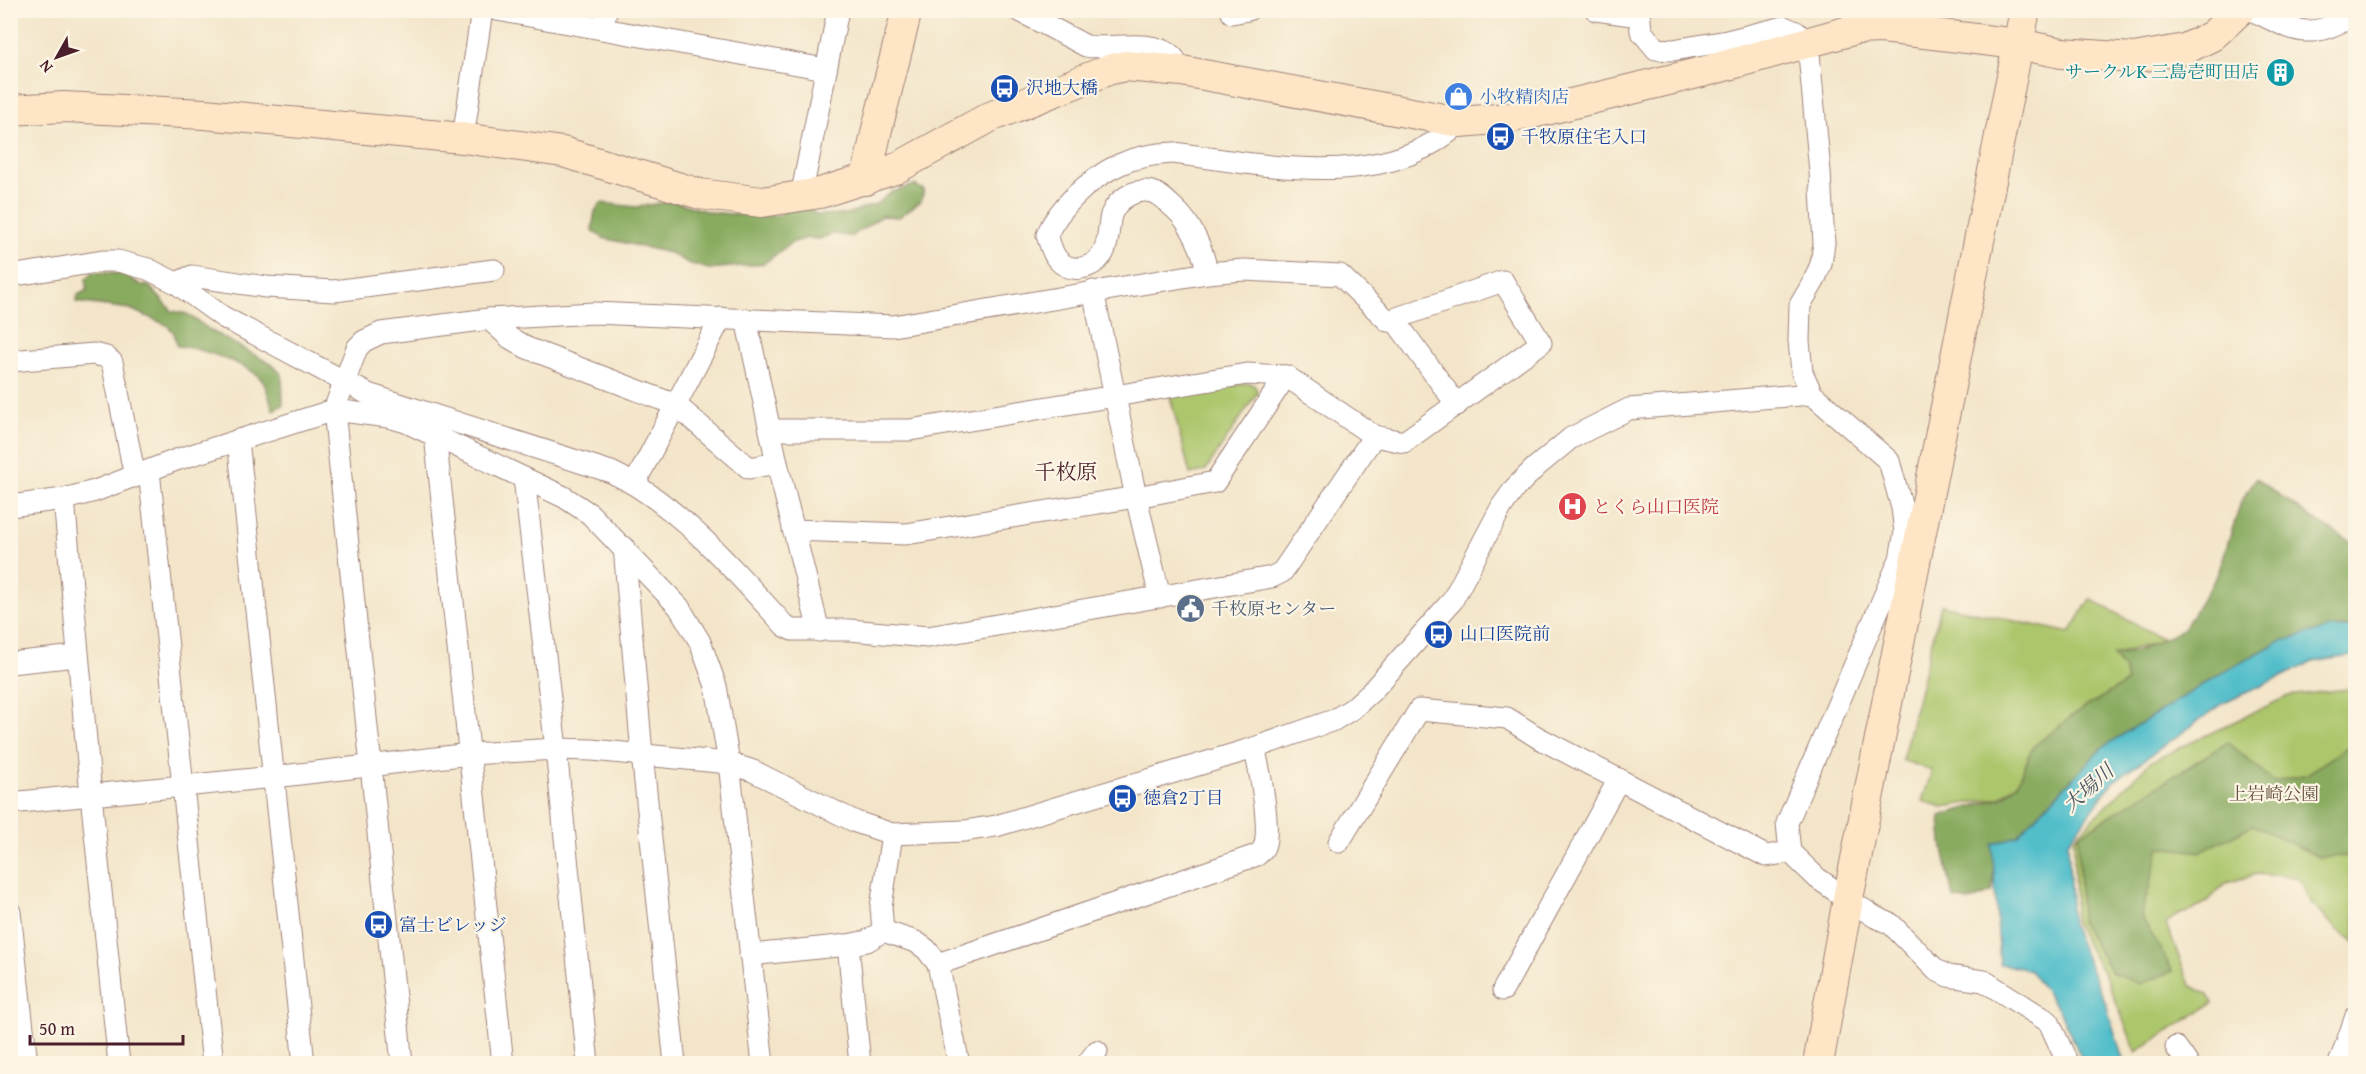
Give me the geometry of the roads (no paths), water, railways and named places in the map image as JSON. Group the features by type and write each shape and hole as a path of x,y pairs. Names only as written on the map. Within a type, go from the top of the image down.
{"street":[{"path":"463,138 482,10"},
{"path":"497,10 604,20 825,69"},
{"path":"801,197 838,10"},
{"path":"867,180 877,129 907,10"},
{"path":"1018,10 1086,46 1097,48 1137,46 1160,50 1173,56 1182,71"},
{"path":"1596,10 1639,14 1641,31 1656,49 1673,50 1727,41 1784,27 1797,32 1808,43 1824,243 1821,264 1800,305 1799,341 1802,372 1812,394 1889,461 1902,508 1905,532 1900,559 1787,823 1790,852 1817,878 1875,918 1891,924 1936,970 1948,976 1984,981 2038,1013 2049,1022 2068,1064"},
{"path":"1818,1064 1848,899 2025,10"},
{"path":"10,110 64,107 204,114 463,138 563,152 700,194 762,202 801,197 867,180 895,170 990,117 1108,70 1125,66 1182,71 1461,122 1508,118 1550,109 1710,70 1856,29 1882,28 2019,44 2062,53 2134,58 2185,49 2211,36 2240,10"},
{"path":"2251,10 2294,29 2310,33 2322,31 2355,14"},
{"path":"1207,273 1206,263 1195,236 1178,211 1153,192 1141,191 1130,194 1118,203 1112,213 1103,254 1092,266 1079,269 1058,261 1047,235 1062,210 1091,180 1113,166 1136,158 1174,153 1300,170 1349,168 1386,161 1429,147 1447,136 1461,122"},
{"path":"10,276 103,261 118,261 148,269 176,283 223,317 368,394 611,472 635,483 698,535 785,626 792,630 850,630 928,637 1278,575 1374,436"},
{"path":"176,283 192,276 266,287 334,291 494,270"},
{"path":"402,1064 334,410 357,348 364,341 381,333 489,319 594,313 893,326 1093,291 1236,270 1340,275 1388,321 1503,281 1541,343 1404,442 1374,436 1286,376 1247,374 909,430 771,430"},
{"path":"1093,291 1136,497 1160,597"},
{"path":"635,483 721,318"},
{"path":"489,319 510,338 527,348 676,405 749,468 777,463"},
{"path":"746,319 777,463 819,631"},
{"path":"1394,319 1457,405"},
{"path":"10,361 94,354 106,357 112,362 142,474 184,786 213,1064"},
{"path":"793,530 906,534 1215,482 1286,376"},
{"path":"10,803 274,777 470,754 556,749 642,754 729,763 753,771 856,822 892,834 964,831 996,826 1254,748 1334,720 1352,709 1372,691 1452,601 1502,506 1515,488 1570,438 1629,409 1812,394"},
{"path":"10,506 64,499 334,410 388,417 406,422 564,497 590,514 624,547 679,608 700,642 716,687 729,763 763,1064"},
{"path":"435,435 502,1064"},
{"path":"238,440 304,1064"},
{"path":"524,478 556,749 588,1064"},
{"path":"64,499 77,656 119,1064"},
{"path":"624,547 642,754 675,1064"},
{"path":"10,663 77,656"},
{"path":"1339,842 1419,710 1507,718 1537,737 1766,856 1790,852"},
{"path":"938,964 1257,855 1265,848 1267,835 1261,775 1254,748"},
{"path":"1503,990 1619,779"},
{"path":"883,931 881,907 892,834"},
{"path":"10,912 15,1002 27,1064"},
{"path":"750,955 848,945 867,941 883,931"},
{"path":"883,931 916,942 926,949 938,964 959,1064"},
{"path":"848,945 860,1064"},
{"path":"2338,1064 2355,1016"}],"water":[{"name":"大場川","path":"2355,627 2355,655 2313,662 2224,703 2113,782 2068,842 2072,925 2106,1004 2124,1063 2084,1063 2059,1010 2030,970 2000,964 1992,844 2017,836 2103,747 2213,678 2278,642 2330,628"}],"place":[{"name":"サークルK 三島壱町田店","path":"2280,72"},
{"name":"沢地大橋","path":"1005,88"},
{"name":"小牧精肉店","path":"1458,97"},
{"name":"千牧原住宅入口","path":"1500,137"},
{"name":"とくら山口医院","path":"1572,507"},
{"name":"千枚原センター","path":"1190,609"},
{"name":"山口医院前","path":"1439,634"},
{"name":"徳倉2丁目","path":"1122,798"},
{"name":"富士ビレッジ","path":"378,925"}],"district":[{"name":"千枚原","path":"1066,472"}],"park label":[{"name":"上岩崎公園","path":"2274,794"}]}
